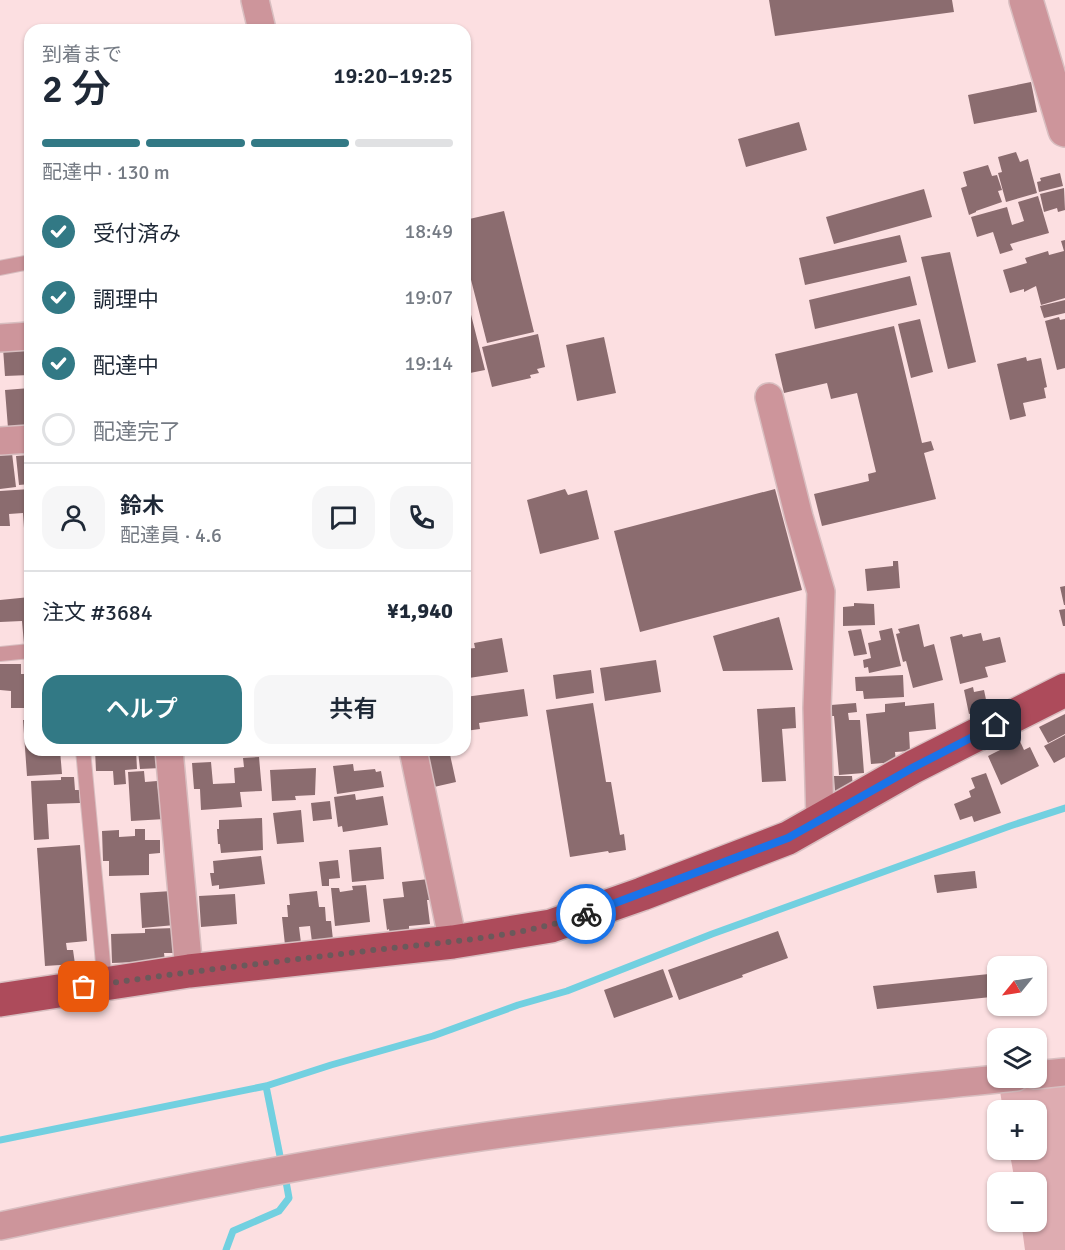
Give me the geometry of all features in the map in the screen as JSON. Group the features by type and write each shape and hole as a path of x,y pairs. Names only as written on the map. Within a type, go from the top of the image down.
{"main road":[{"path":"0,1000 189,971 453,942 551,926 788,838 914,767 1065,690"}],"street":[{"path":"255,0 261,24"},
{"path":"1026,0 1065,130"},
{"path":"0,338 24,336"},
{"path":"769,397 799,517 821,592 818,708 820,820"},
{"path":"0,441 24,439"},
{"path":"170,756 189,971"},
{"path":"414,756 453,942"},
{"path":"1047,1074 1065,1072"},
{"path":"0,1226 152,1194 422,1146 630,1118 987,1080"}],"lane":[{"path":"0,268 24,263"},
{"path":"0,654 24,652"},
{"path":"84,756 105,984"}],"shaded area":[{"path":"1065,1083 1065,1250 1025,1250 1023,1232 1047,1232 1047,1172 1013,1172 1011,1160 1047,1160 1047,1100 1001,1100 1000,1091 1047,1088 1047,1085"}],"building":[{"path":"769,0 952,0 954,12 775,36"},
{"path":"1031,82 1037,112 974,124 968,95"},
{"path":"799,122 807,150 746,167 738,139"},
{"path":"1016,152 1020,162 1028,159 1037,193 1006,202 998,173 1002,172 998,157"},
{"path":"988,165 992,176 997,175 1002,190 998,191 1002,202 969,215 961,188 967,186 963,172"},
{"path":"1060,173 1063,186 1039,192 1037,182 1041,181 1040,178"},
{"path":"1064,188 1065,210 1058,212 1057,208 1044,212 1040,194"},
{"path":"924,189 932,217 834,244 826,217"},
{"path":"1038,196 1049,233 1010,244 1013,250 1000,254 993,232 977,237 971,217 1007,207 1012,225 1024,221 1018,202"},
{"path":"504,211 534,332 487,343 471,280 471,219"},
{"path":"900,235 907,262 805,285 799,258"},
{"path":"1065,240 1065,298 1041,305 1036,286 1024,292 1024,289 1010,293 1003,270 1027,263 1025,258 1048,251 1049,255 1064,251 1061,241"},
{"path":"950,252 976,362 948,369 921,257"},
{"path":"910,276 917,305 815,329 809,300"},
{"path":"1065,300 1065,313 1044,318 1040,306"},
{"path":"471,315 485,370 471,373"},
{"path":"1059,317 1060,320 1065,319 1065,368 1057,370 1045,321"},
{"path":"920,319 933,372 911,378 898,324"},
{"path":"894,326 922,443 931,441 934,450 924,453 936,499 822,526 814,494 869,481 868,474 876,472 857,393 831,399 827,383 784,393 775,354"},
{"path":"538,334 545,367 537,369 539,373 530,375 531,378 492,387 482,347"},
{"path":"604,337 616,393 577,401 566,345"},
{"path":"24,347 24,375 5,376 3,348"},
{"path":"1026,357 1027,361 1041,358 1047,387 1044,388 1046,398 1023,403 1026,416 1010,420 997,364"},
{"path":"24,388 24,431 8,428 5,390"},
{"path":"12,453 16,487 0,489 0,455"},
{"path":"24,455 24,485 19,485 16,456"},
{"path":"24,489 24,528 23,513 9,514 10,526 0,526 0,491"},
{"path":"565,489 568,495 587,490 599,539 540,554 527,500"},
{"path":"775,489 802,590 640,632 614,531"},
{"path":"893,561 898,561 900,588 867,591 865,569 893,566"},
{"path":"1065,586 1065,605 1064,605 1060,587"},
{"path":"24,598 24,644 22,621 0,622 0,600"},
{"path":"854,603 874,604 875,625 843,626 843,607 854,606"},
{"path":"1065,609 1065,626 1063,626 1059,610"},
{"path":"779,617 793,670 723,671 713,636"},
{"path":"919,624 924,647 934,644 943,680 913,688 896,634 900,633 898,629"},
{"path":"892,628 901,666 869,673 868,667 864,668 863,660 871,658 868,643 881,640 879,631"},
{"path":"861,629 867,654 854,656 848,631"},
{"path":"981,633 983,641 1000,637 1006,662 985,667 988,677 960,684 950,637"},
{"path":"502,638 508,672 471,678 471,648 475,648 474,643"},
{"path":"656,660 661,692 605,701 600,668"},
{"path":"0,664 21,664 21,674 24,674 24,708 11,708 11,691 0,690"},
{"path":"591,670 594,693 556,699 553,675"},
{"path":"903,675 904,697 864,699 863,691 856,691 855,677"},
{"path":"973,687 974,692 984,690 988,709 969,714 964,690"},
{"path":"524,689 528,716 479,723 480,729 471,730 471,696"},
{"path":"905,702 905,706 934,703 936,729 909,732 910,751 895,752 896,762 871,764 866,714 885,712 885,704"},
{"path":"593,703 606,782 611,782 620,835 624,834 626,850 570,857 546,710"},
{"path":"856,703 857,712 848,713 849,720 860,720 864,773 839,775 831,705"},
{"path":"795,707 796,728 782,729 786,781 762,782 757,709"},
{"path":"1065,714 1065,734 1048,743 1039,727"},
{"path":"1065,735 1065,757 1054,763 1044,746"},
{"path":"1018,737 1024,750 1030,747 1039,766 1001,785 988,756 1000,750 998,746"},
{"path":"26,756 60,756 62,774 27,776"},
{"path":"95,756 136,756 137,769 125,770 126,784 114,785 113,771 96,771"},
{"path":"139,756 160,756 161,768 140,769"},
{"path":"427,756 450,756 456,782 434,787"},
{"path":"259,757 262,791 240,792 242,807 201,810 200,789 194,789 192,763 211,762 213,784 235,783 234,768 244,767 243,758"},
{"path":"353,764 354,771 375,769 376,772 381,771 384,787 337,794 333,766"},
{"path":"316,768 315,795 295,796 296,800 272,801 270,770"},
{"path":"144,771 145,782 157,781 158,790 162,790 165,819 131,821 128,772"},
{"path":"986,773 1001,813 974,822 972,816 960,820 954,804 971,797 969,791 975,788 971,778"},
{"path":"834,776 852,776 853,787 835,793"},
{"path":"61,777 74,777 75,790 79,790 80,803 47,804 49,839 34,840 31,781 61,780"},
{"path":"355,794 356,800 383,796 388,825 343,832 342,826 338,827 334,797"},
{"path":"330,801 332,819 313,821 311,803"},
{"path":"301,810 304,842 277,844 273,813"},
{"path":"262,818 263,850 221,853 217,829 219,829 219,820"},
{"path":"135,829 145,829 145,840 160,840 160,853 149,854 149,875 109,876 109,861 103,861 102,831 119,830 119,837 135,836"},
{"path":"80,845 87,941 66,943 67,950 73,950 75,964 45,966 37,848"},
{"path":"381,847 384,879 352,882 349,850"},
{"path":"261,856 265,884 219,889 219,885 212,886 210,873 214,873 213,861"},
{"path":"338,860 340,878 329,879 329,886 322,886 319,862"},
{"path":"975,871 977,888 937,893 934,875"},
{"path":"429,879 432,900 427,900 430,924 409,926 409,932 390,935 389,929 387,930 383,899 404,897 402,882"},
{"path":"366,885 370,922 335,926 331,888 339,888 340,892 353,890 352,886"},
{"path":"172,891 175,925 142,928 140,893"},
{"path":"317,891 319,907 325,907 326,921 331,921 333,940 312,942 310,926 299,927 301,943 285,945 282,917 288,917 289,894"},
{"path":"235,894 237,924 201,927 199,896"},
{"path":"175,928 176,953 164,953 165,961 112,963 111,934 145,933 145,929"},
{"path":"778,931 788,958 679,1000 668,970"},
{"path":"663,969 673,997 614,1018 604,990"},
{"path":"987,974 987,997 877,1009 873,986"}],"waterway":[{"path":"0,1140 266,1086 433,1036 518,1005 567,991 712,934 1065,808"},
{"path":"266,1086 282,1166"},
{"path":"226,1250 233,1231 279,1211 289,1198 285,1176"}],"way so far":[{"path":"84,987 189,971 453,942 551,926 586,914"}],"route":[{"path":"586,914 788,838 914,767 996,725"}]}
